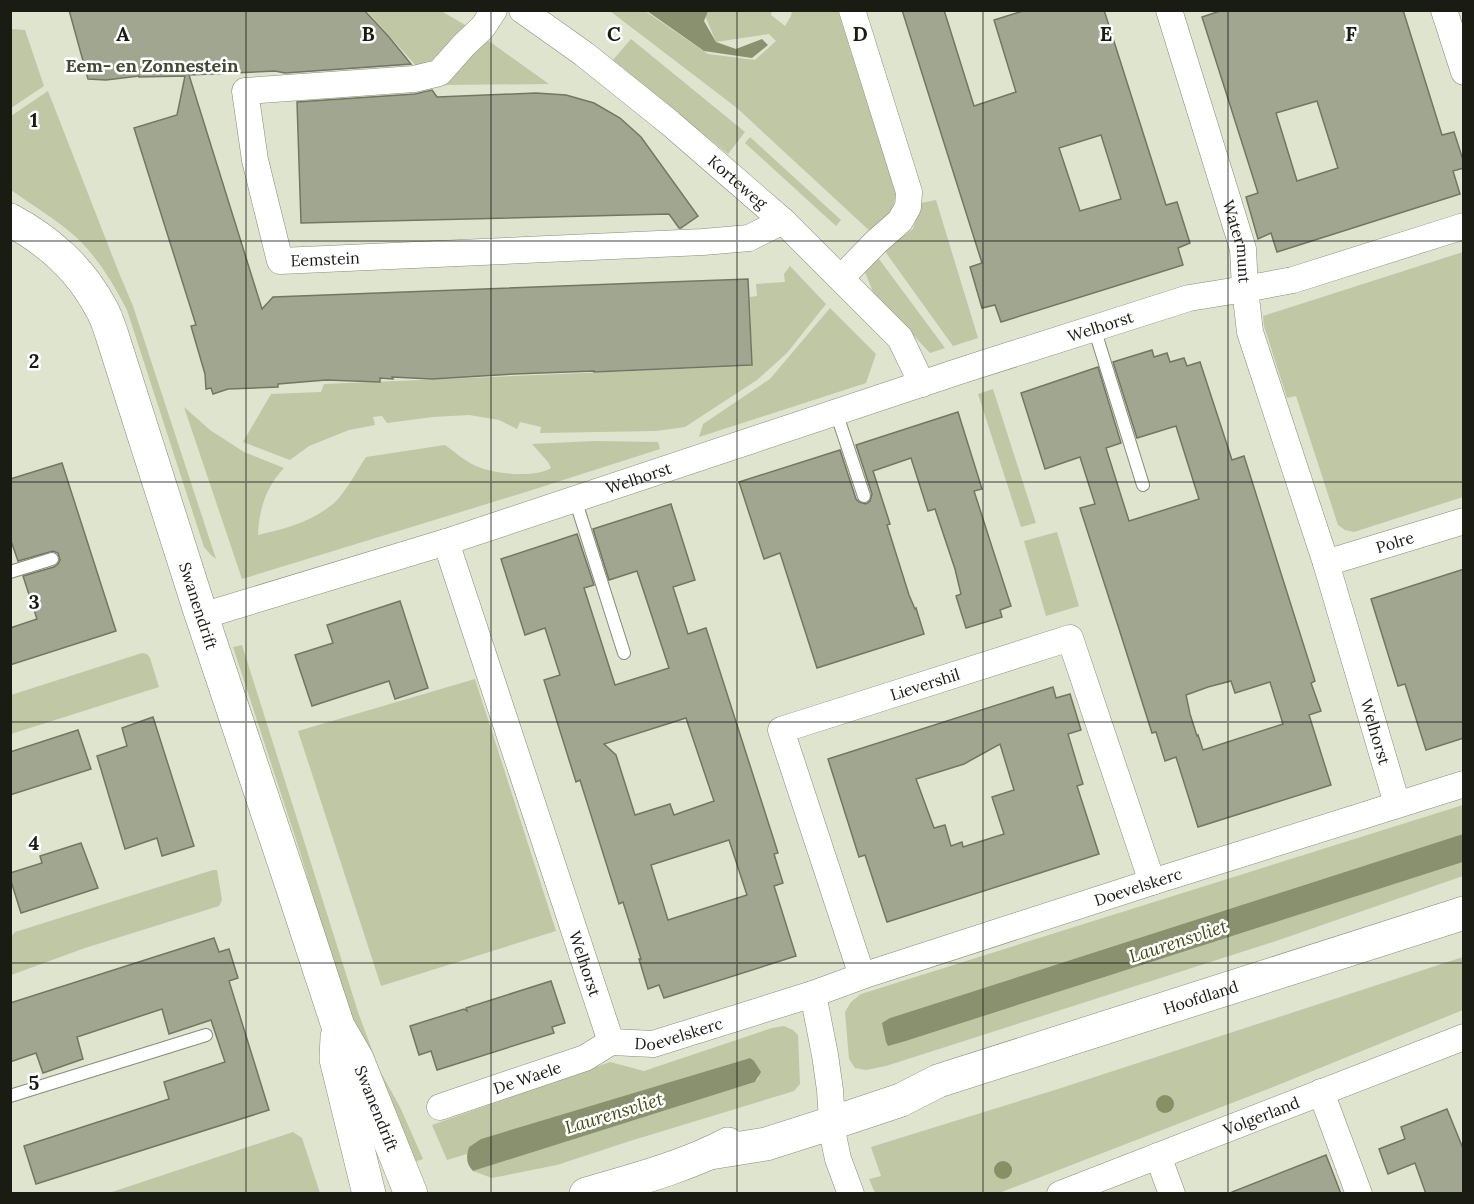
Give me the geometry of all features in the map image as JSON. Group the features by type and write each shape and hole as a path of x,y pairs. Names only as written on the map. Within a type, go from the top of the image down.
{"main road":[{"name":"Swanendrift","path":"10,220 27,229 54,250 82,278 102,309 338,1026 357,1059 411,1194"},
{"name":"Hoofdland","path":"586,1194 710,1154 765,1144 831,1114 901,1100 938,1081 1464,913"},
{"name":"Swanendrift","path":"338,1026 336,1059 369,1194"}],"street":[{"name":"Eemstein","path":"494,10 483,27 439,73 414,79 245,91 255,160 279,261 703,242 749,238 783,221"},
{"name":"Korteweg","path":"522,10 584,54 670,123 783,221 900,339 922,384"},
{"path":"840,278 900,220 908,207 909,192 852,10"},
{"name":"Watermunt","path":"1169,10 1243,249 1245,289 1293,280 1464,226"},
{"path":"1444,10 1458,36 1464,72"},
{"name":"Welhorst","path":"202,616 446,542 963,369 1189,298 1245,289 1250,332 1326,563 1397,804"},
{"name":"Polre","path":"1326,563 1464,521"},
{"name":"Welhorst","path":"446,542 611,1042"},
{"name":"Lievershil","path":"862,976 781,729 1070,638 1152,882"},
{"name":"Doevelskerc","path":"611,1042 653,1044 813,994 1152,882 1464,784"},
{"path":"813,994 825,1055 838,1159 850,1194"},
{"name":"Volgerland","path":"1060,1194 1464,1037"},
{"name":"De Waele","path":"440,1107 585,1058 611,1042"},
{"path":"1321,1092 1359,1194"},
{"path":"1158,1156 1172,1194"}],"lane":[{"path":"1094,328 1143,485"},
{"path":"836,412 864,496"},
{"path":"575,499 624,653"},
{"path":"10,572 52,559"},
{"path":"10,1096 206,1035"}],"shaded area":[{"path":"367,11 441,11 467,26 431,65 418,68"},
{"path":"610,11 645,11 708,54 755,60 776,41 769,34 716,42 704,13 706,11 772,11 771,15 785,26 792,11 838,11 896,194 892,212 872,233 737,108"},
{"path":"11,29 25,30 44,86 11,108"},
{"path":"486,39 549,84 443,85"},
{"path":"631,39 745,132 728,154 613,60"},
{"path":"48,91 133,306 216,559 204,547 122,300 98,262 76,237 11,190 11,116"},
{"path":"750,137 841,220 836,226 745,143"},
{"path":"936,200 978,338 953,346 884,250 913,229 921,203"},
{"path":"1463,252 1463,497 1354,532 1345,530 1338,525 1296,396 1287,398 1264,326 1263,316"},
{"path":"876,255 945,348 930,353 873,292 865,272"},
{"path":"790,266 826,304 787,353 757,380 685,427 656,431 540,433 541,427 520,422 517,429 499,420 469,415 387,423 382,416 373,417 375,425 349,430 309,446 290,460 243,442 271,394 321,392 324,384 752,366 750,297 757,296 756,284 785,282 784,274"},
{"path":"830,308 876,354 866,383 699,437 703,424 770,379"},
{"path":"993,389 1036,523 1021,527 978,394"},
{"path":"184,407 210,430 244,452 284,468 268,491 260,516 258,535 297,524 325,510 342,495 366,457 445,445 466,461 481,468 497,472 527,474 551,468 532,444 594,441 658,442 660,449 242,579"},
{"path":"1057,532 1079,606 1046,616 1024,541"},
{"path":"242,645 359,1015 380,1071 400,1107 423,1159 409,1164 339,985 300,852 233,647"},
{"path":"142,653 147,654 150,658 159,687 11,734 11,695"},
{"path":"475,679 556,931 381,986 298,731"},
{"path":"1463,805 1463,834 890,1018 909,1040 1463,862 1463,876 1279,940 886,1066 866,1070 855,1068 849,1059 845,1012 851,1002 861,994"},
{"path":"217,870 222,900 219,906 85,948 11,975 11,937 15,932"},
{"path":"1463,957 1463,1010 1268,1089 999,1193 875,1193 869,1179 881,1176 871,1147 1058,1089"},
{"path":"784,1026 798,1035 800,1084 794,1091 557,1165 492,1178 473,1171 755,1082 759,1078 750,1058 482,1139 469,1147 467,1154 447,1160 432,1125 610,1062 644,1071"},
{"path":"293,1132 302,1138 320,1193 109,1193"}],"water":[{"path":"647,11 708,11 704,21 716,42 736,49 762,39 768,45 752,58 704,51"},
{"name":"Laurensvliet","path":"1463,834 1463,862 909,1040 888,1046 886,1042 882,1023 890,1018"},
{"name":"Laurensvliet","path":"750,1058 761,1072 755,1082 473,1171 468,1163 469,1147 481,1139"}],"building":[{"path":"69,10 364,10 411,64 285,73 275,71 189,75 262,309 273,297 748,279 752,365 432,379 392,377 393,379 380,378 380,382 326,380 278,384 278,387 228,389 213,394 211,388 206,389 205,374 191,326 196,325 134,128 177,115 185,76 88,79"},
{"path":"902,10 944,10 974,106 1016,92 994,20 1026,10 1104,10 1166,205 1177,202 1190,243 1178,248 1183,265 1001,322 995,305 982,308 970,267 982,263","holes":["1101,135 1121,199 1080,211 1059,148"]},
{"path":"1223,10 1403,10 1442,135 1454,132 1464,163 1464,168 1453,171 1460,194 1277,252 1271,233 1258,239 1246,197 1258,193 1202,17","holes":["1317,101 1338,168 1297,181 1276,113"]},
{"path":"432,90 437,97 536,93 566,95 594,103 620,118 641,137 698,216 681,228 669,214 301,223 297,102 415,94"},
{"path":"1152,350 1154,357 1167,353 1170,362 1184,358 1187,366 1200,362 1232,460 1244,456 1315,681 1311,683 1321,711 1309,715 1331,785 1198,827 1176,757 1165,761 1156,732 1152,733 1080,508 1095,504 1080,457 1045,469 1021,393 1098,367 1121,443 1106,448 1129,521 1199,499 1176,426 1137,438 1113,362","holes":["1231,681 1235,693 1270,682 1283,724 1203,750 1186,695"]},
{"path":"958,412 982,489 974,491 1011,606 1000,610 1002,617 966,628 956,596 961,594 955,569 935,509 928,511 911,458 873,471 890,524 887,525 924,634 817,668 780,553 764,559 739,482 840,450 856,499 866,504 870,501 872,494 856,445"},
{"path":"62,463 116,631 10,665 10,628 37,619 23,576 54,567 60,560 58,553 53,551 18,561 10,538 10,479"},
{"path":"671,504 695,580 673,587 688,634 706,628 778,853 774,854 783,883 774,886 796,956 664,998 659,985 648,989 623,902 619,904 580,780 576,782 544,680 560,675 545,628 525,635 501,559 577,534 594,585 584,588 615,685 669,668 637,571 609,580 593,529","holes":["686,718 714,801 674,815 670,804 635,815 616,755 604,744","729,840 747,895 668,920 651,865"]},
{"path":"1464,569 1464,738 1426,750 1405,684 1398,686 1371,599"},
{"path":"400,601 428,688 395,699 389,681 312,706 295,655 333,643 327,625"},
{"path":"1053,687 1056,698 1070,694 1081,730 1068,734 1083,784 1077,786 1099,854 887,922 865,855 859,857 828,759","holes":["1000,744 1014,790 992,797 1004,834 963,847 962,842 951,846 945,825 934,828 916,779 964,764"]},
{"path":"153,717 194,846 162,856 157,838 125,849 97,756 127,746 122,728"},
{"path":"78,730 91,769 10,795 10,752"},
{"path":"81,843 98,888 21,913 10,873 42,863 40,856"},
{"path":"214,938 219,952 229,949 238,978 229,981 269,1110 36,1184 24,1146 169,1099 164,1082 225,1062 211,1020 169,1034 162,1009 77,1037 83,1059 43,1073 36,1053 10,1062 10,1003"},
{"path":"551,981 565,1023 552,1027 554,1033 437,1070 431,1051 419,1055 410,1026 464,1009 467,1011 466,1008"},
{"path":"1447,1109 1464,1151 1464,1194 1426,1194 1415,1163 1388,1174 1379,1149 1405,1139 1401,1127"},
{"path":"1326,1155 1341,1194 1232,1194 1232,1192"}],"district":[{"name":"Eem- en Zonnestein","path":"152,65"}]}
